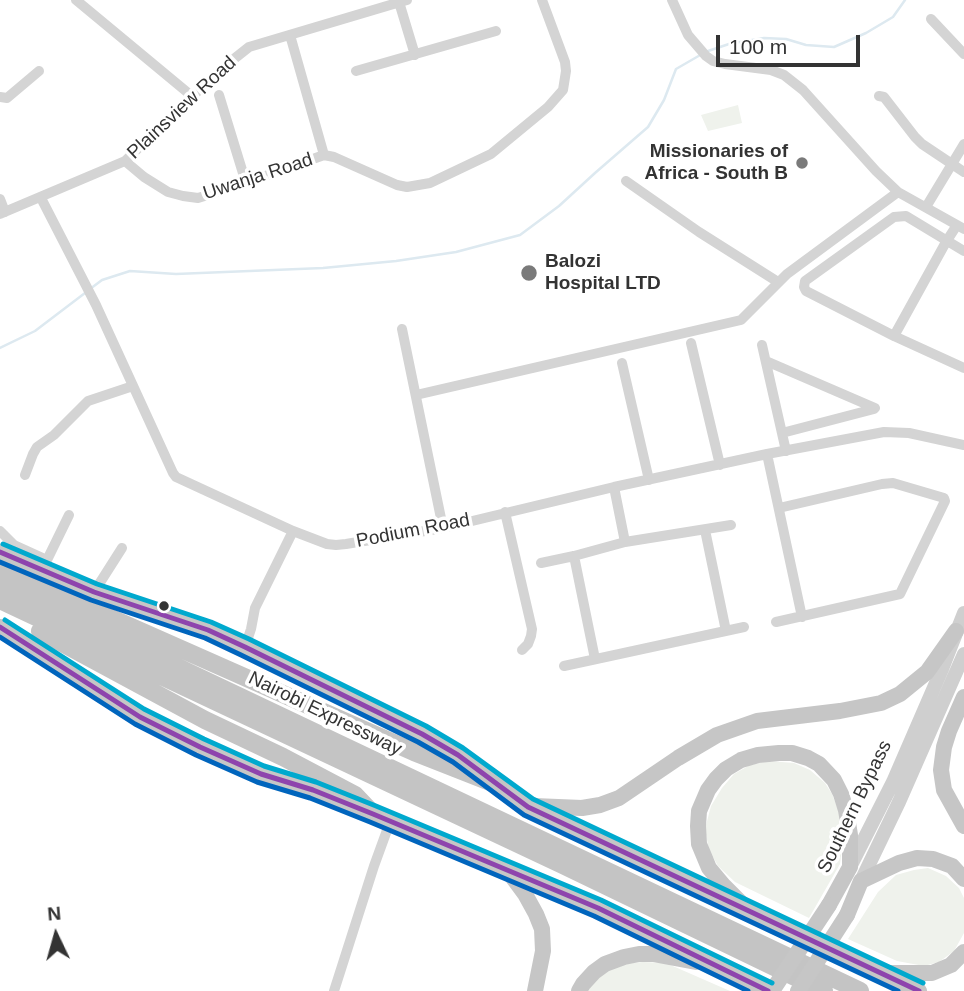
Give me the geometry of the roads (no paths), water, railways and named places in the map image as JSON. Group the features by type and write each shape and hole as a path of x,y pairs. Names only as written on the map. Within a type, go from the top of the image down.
{"highway":[{"path":"0,552 43,565 94,592 208,630 245,647 422,734 458,755 528,807 919,991"},
{"path":"0,569 414,752 498,785"},
{"name":"Nairobi Expressway","path":"0,583 218,685 412,787 824,991"},
{"name":"Nairobi Expressway","path":"0,600 860,991"},
{"path":"0,606 28,624 205,720 355,795 373,814"},
{"path":"0,627 141,717 200,747 261,774 313,790 373,814 598,908 770,991"},
{"path":"528,807 539,805 582,808 600,805 619,798 717,735 757,721 840,711 880,703 900,694 927,672 956,631"},
{"path":"964,697 944,747 942,770 944,790 964,826"},
{"path":"751,912 709,867 699,844 699,811 712,785 726,769 741,760 779,752 792,753 819,764 834,780 846,810 850,867"},
{"path":"861,881 916,858 933,859 952,866 964,879"},
{"name":"Southern Bypass","path":"770,991 829,905 850,867"},
{"path":"508,870 531,904 542,929 543,951 535,991"},
{"name":"Southern Bypass","path":"798,991 847,915 861,881"},
{"path":"879,973 932,973 951,965 964,952"},
{"path":"579,991 594,972 605,964 624,957 653,954 712,964"}],"main road":[{"name":"Southern Bypass","path":"850,867 893,782 964,613"},
{"name":"Southern Bypass","path":"861,881 964,654"}],"street":[{"path":"76,0 193,97"},
{"name":"Uwanja Road","path":"125,161 155,185 183,197 208,196 324,155 397,185 407,187 430,183 491,154 548,107 563,90 565,62 542,0"},
{"path":"672,0 688,35 706,56 725,64 771,70 795,82 898,192 961,227 946,242 894,336"},
{"path":"403,1 415,55"},
{"name":"Plainsview Road","path":"3,213 125,161 244,50 403,1"},
{"path":"931,19 964,54"},
{"path":"356,71 496,32"},
{"path":"290,35 324,155"},
{"path":"0,97 7,98 38,71"},
{"path":"219,95 246,183"},
{"path":"879,96 884,97 922,145 964,172"},
{"path":"926,207 964,144"},
{"path":"626,181 778,282"},
{"path":"416,394 736,322 745,317 787,274 898,192"},
{"name":"Podium Road","path":"41,198 96,305 176,477 327,544 336,545 443,528 614,487 884,432 909,433 964,445"},
{"path":"0,199 3,213"},
{"path":"964,251 906,216 894,217 805,281 804,287 806,291 894,336 964,367"},
{"path":"402,329 443,528"},
{"path":"691,343 720,465"},
{"path":"762,345 786,451"},
{"path":"766,361 875,408 782,432"},
{"path":"622,363 649,480"},
{"path":"25,475 37,447 54,435 88,401 133,386"},
{"path":"768,454 802,617"},
{"path":"776,622 900,594 945,499 902,485 881,484 779,508"},
{"path":"614,487 625,542"},
{"path":"505,512 531,629 528,644 522,650"},
{"path":"0,531 14,545 43,565 69,515"},
{"path":"541,563 625,542 731,525"},
{"path":"705,530 726,631"},
{"path":"245,647 255,608 293,531"},
{"path":"94,592 122,548"},
{"path":"574,556 595,659"},
{"path":"564,666 744,626"},
{"path":"334,991 390,822"}],"waterway":[{"path":"708,51 764,38 834,47 893,17 905,0"},
{"path":"90,289 102,280 130,271 176,274 323,268 456,252 520,235 559,206 648,127 664,100 676,69 702,54"},
{"path":"0,348 35,331 85,293"}],"place":[{"name":"Missionaries of Africa - South B","path":"802,163"},
{"name":"Balozi Hospital LTD","path":"529,273"}]}
